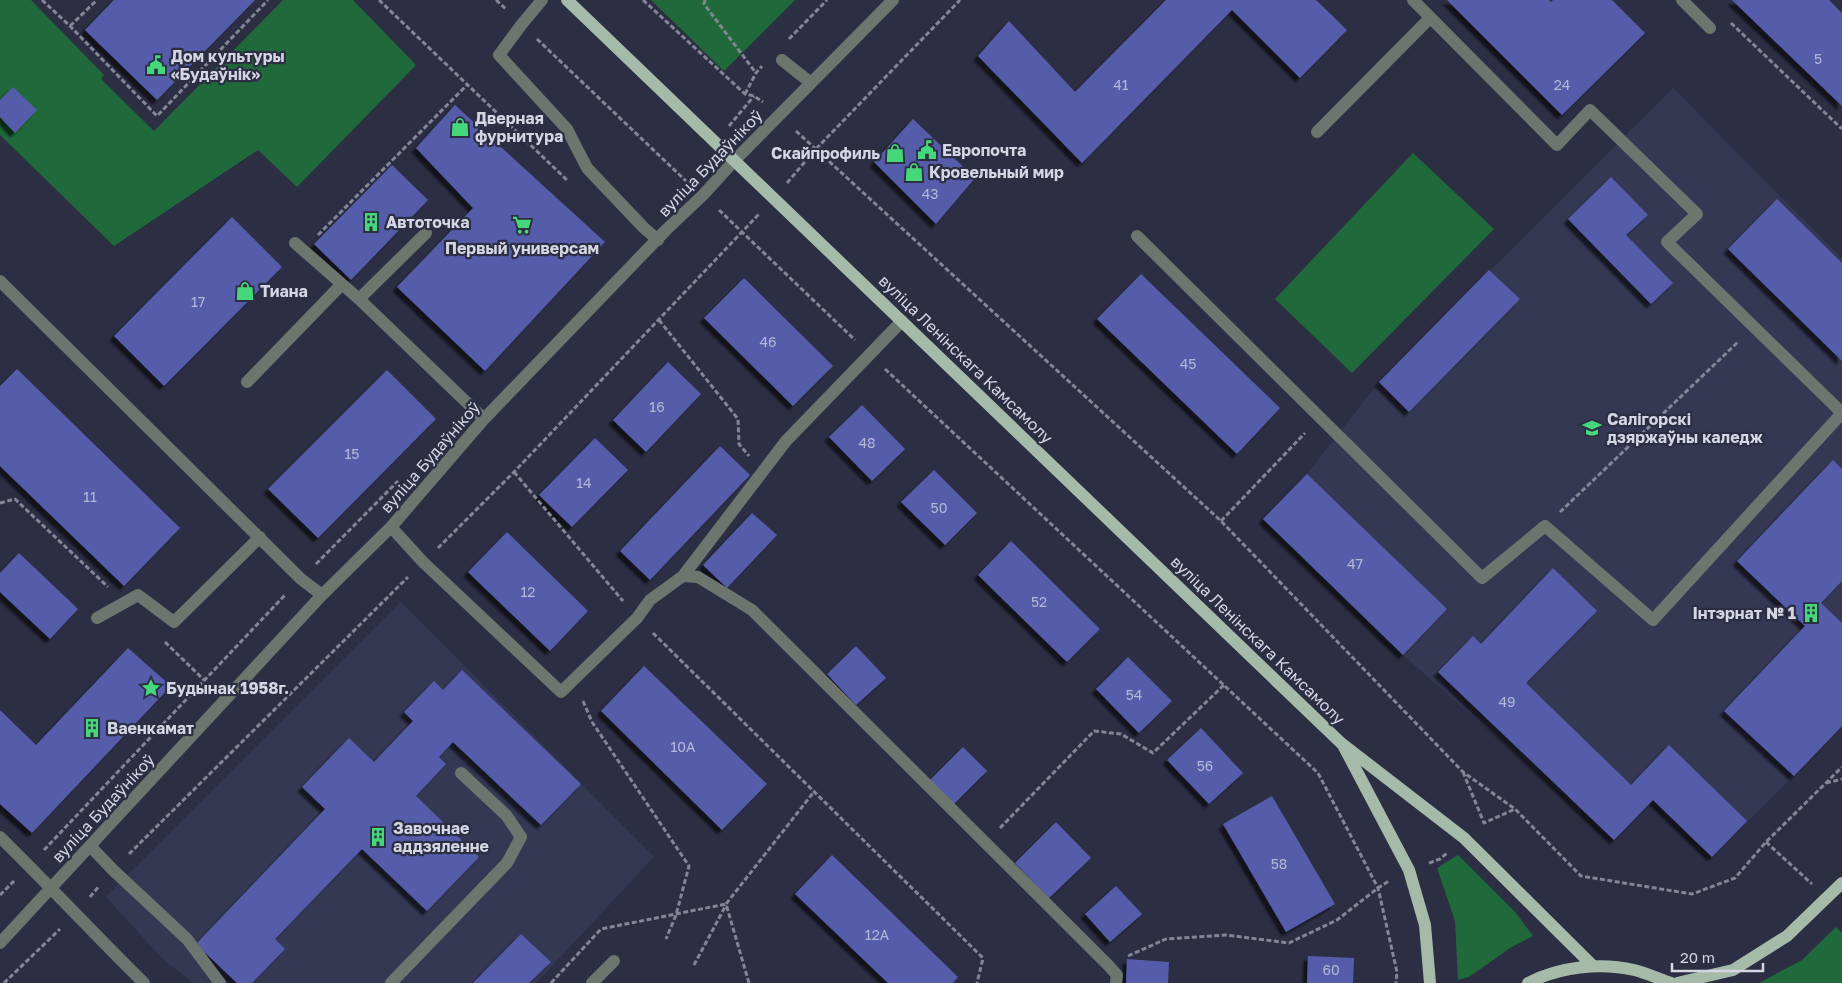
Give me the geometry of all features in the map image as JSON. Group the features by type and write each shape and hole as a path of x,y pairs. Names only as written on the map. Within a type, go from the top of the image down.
{"main road":[{"name":"вуліца Ленінскага Камсамолу","path":"567,0 1341,743 1464,838 1593,966"},
{"name":"вуліца Ленінскага Камсамолу","path":"1341,743 1409,870 1425,925 1430,983"},
{"path":"1676,983 1733,970 1787,936 1842,883"},
{"path":"1528,983 1544,975 1593,966 1634,970 1671,983"}],"street":[{"path":"542,0 499,56 567,129 586,168 658,240"},
{"name":"вуліца Будаўнікоў","path":"0,943 322,595 390,527 484,419 893,0"},
{"path":"1137,236 1482,578 1545,526 1654,620 1842,413 1668,242 1697,214 1590,110 1557,145 1413,0"},
{"path":"1682,0 1710,28"},
{"path":"1317,132 1430,18"},
{"path":"782,60 811,83"},
{"path":"359,299 426,233"},
{"path":"299,246 359,299 484,419"},
{"path":"0,281 301,579 322,595"},
{"path":"247,382 342,284"},
{"path":"390,527 423,562 561,692 637,618 650,600 683,576 786,441 902,321"},
{"path":"97,618 138,595 174,622 260,537"},
{"path":"683,576 698,578 752,610 1117,975 1116,983"},
{"path":"390,983 507,863 521,837 506,815 460,773"},
{"path":"0,837 144,983"},
{"path":"90,846 187,939 220,983"},
{"path":"592,983 614,961"}],"path":[{"path":"42,0 70,26 157,116 268,0"},
{"path":"70,26 97,0"},
{"path":"378,0 574,187"},
{"path":"496,0 687,182 681,189"},
{"path":"644,0 745,94 754,96"},
{"path":"960,0 815,150 1221,521 1463,772 1515,809 1581,876 1692,894 1735,878 1766,842 1842,767"},
{"path":"704,1 756,73"},
{"path":"1728,20 1842,129"},
{"path":"299,246 467,84"},
{"path":"4,983 75,915 113,870 514,472 742,232 869,354 1318,773 1378,888 1398,972 1396,983"},
{"path":"658,320 738,419 739,444 762,472"},
{"path":"1545,526 1753,327"},
{"path":"1221,521 1320,418"},
{"path":"514,472 637,618 983,958 977,983"},
{"path":"0,895 301,579 404,476"},
{"path":"0,503 15,498 124,603"},
{"path":"164,641 204,680"},
{"path":"574,680 592,722 689,866 676,915 666,938"},
{"path":"986,843 1094,731 1120,734 1152,753 1224,685"},
{"path":"1463,772 1484,823"},
{"path":"1826,784 1842,779"},
{"path":"694,965 726,904 814,793"},
{"path":"1108,966 1166,939 1226,935 1289,943 1337,920 1378,888 1409,870 1440,859 1484,823 1515,809"},
{"path":"1766,842 1827,898"},
{"path":"551,983 601,929 726,904"},
{"path":"726,904 749,983"}],"shaded area":[{"name":"Салігорскі дзяржаўны каледж","path":"1673,88 1842,259 1842,726 1712,857 1653,800 1614,840 1403,655 1263,520 1307,474 1379,382"},
{"path":"401,602 654,857 536,983 193,983 162,958 106,897"}],"green space":[{"path":"0,0 31,0 104,75 101,79 154,131 283,0 353,0 416,65 297,187 258,150 114,246 0,135"},
{"path":"651,0 795,0 724,71"},
{"path":"1413,153 1494,229 1352,373 1275,299"},
{"path":"1458,855 1516,913 1533,936 1510,948 1469,977 1458,980 1455,921 1437,868"},
{"path":"1836,927 1842,933 1842,983 1759,983 1802,960"}],"building":[{"name":"Дом культуры «Будаўнік»","path":"114,0 255,0 157,100 85,30"},
{"path":"1166,0 1316,0 1347,30 1300,78 1232,10 1082,163 978,56 1009,21 1075,92"},
{"path":"1447,0 1549,0 1551,2 1553,0 1612,0 1645,33 1562,115"},
{"path":"1732,0 1829,0 1842,13 1842,106"},
{"path":"13,87 37,110 15,133 0,117 0,100"},
{"name":"Первый универсам","path":"455,105 605,242 485,371 397,287 473,208 416,148"},
{"path":"913,119 975,178 936,224 874,162"},
{"name":"Автоточка","path":"392,165 428,200 351,280 314,244"},
{"path":"1611,177 1648,215 1626,235 1673,283 1651,304 1568,219"},
{"path":"1777,199 1842,263 1842,361 1728,249"},
{"path":"232,217 282,267 164,386 114,336"},
{"path":"1489,270 1520,299 1409,412 1379,382"},
{"path":"1141,274 1280,408 1237,454 1097,319"},
{"path":"744,278 833,366 793,406 704,318"},
{"path":"668,362 701,394 646,452 613,420"},
{"path":"17,369 180,528 124,586 0,466 0,386"},
{"path":"387,370 436,419 318,538 268,489"},
{"path":"862,405 905,449 872,481 829,437"},
{"path":"595,438 628,470 572,527 539,495"},
{"path":"720,446 750,475 650,580 620,551"},
{"name":"Інтэрнат № 1","path":"1833,460 1842,469 1842,581 1821,603 1842,623 1842,726 1794,776 1724,711 1805,626 1737,561"},
{"path":"934,470 977,513 945,545 901,502"},
{"path":"1307,474 1447,609 1403,655 1263,519"},
{"path":"752,513 777,535 727,588 703,565"},
{"path":"507,532 588,611 550,651 468,572"},
{"path":"1011,541 1100,629 1067,662 978,575"},
{"path":"19,553 78,609 50,639 0,592 0,573"},
{"path":"1553,568 1597,611 1526,683 1631,785 1669,745 1747,821 1712,857 1653,800 1614,840 1438,672 1473,636 1481,644"},
{"path":"856,646 886,678 856,705 827,674"},
{"name":"Ваенкамат","path":"128,648 171,686 32,833 0,804 0,710 36,745"},
{"path":"1128,657 1172,701 1139,733 1096,689"},
{"path":"644,666 767,784 722,830 601,711"},
{"name":"Завочнае аддзяленне","path":"462,670 581,784 541,825 453,742 439,757 446,764 416,796 479,857 427,911 362,849 275,939 285,949 252,983 237,983 196,944 325,809 302,787 349,738 374,762 413,721 404,712 434,681 443,690"},
{"path":"1201,728 1243,773 1209,804 1167,760"},
{"path":"963,747 987,771 953,805 929,781"},
{"path":"1272,796 1335,904 1286,932 1223,824"},
{"path":"1056,822 1091,858 1049,898 1015,863"},
{"path":"832,855 958,977 953,983 888,983 795,894"},
{"path":"1116,886 1142,914 1110,942 1085,914"},
{"path":"521,934 551,962 529,983 473,983"},
{"path":"1308,956 1354,958 1353,983 1307,983"},
{"path":"1127,959 1169,962 1168,983 1126,983"}],"place":[{"name":"Дом культуры «Будаўнік»","path":"156,65"},
{"name":"Дверная фурнитура","path":"460,127"},
{"name":"Европочта","path":"927,150"},
{"name":"Скайпрофиль","path":"895,153"},
{"name":"Кровельный мир","path":"914,172"},
{"name":"Автоточка","path":"371,222"},
{"name":"Первый универсам","path":"522,225"},
{"name":"Тиана","path":"245,291"},
{"name":"Салігорскі дзяржаўны каледж","path":"1592,428"},
{"name":"Інтэрнат № 1","path":"1811,613"},
{"name":"Будынак 1958г.","path":"151,688"},
{"name":"Ваенкамат","path":"92,728"},
{"name":"Завочнае аддзяленне","path":"378,837"}]}
